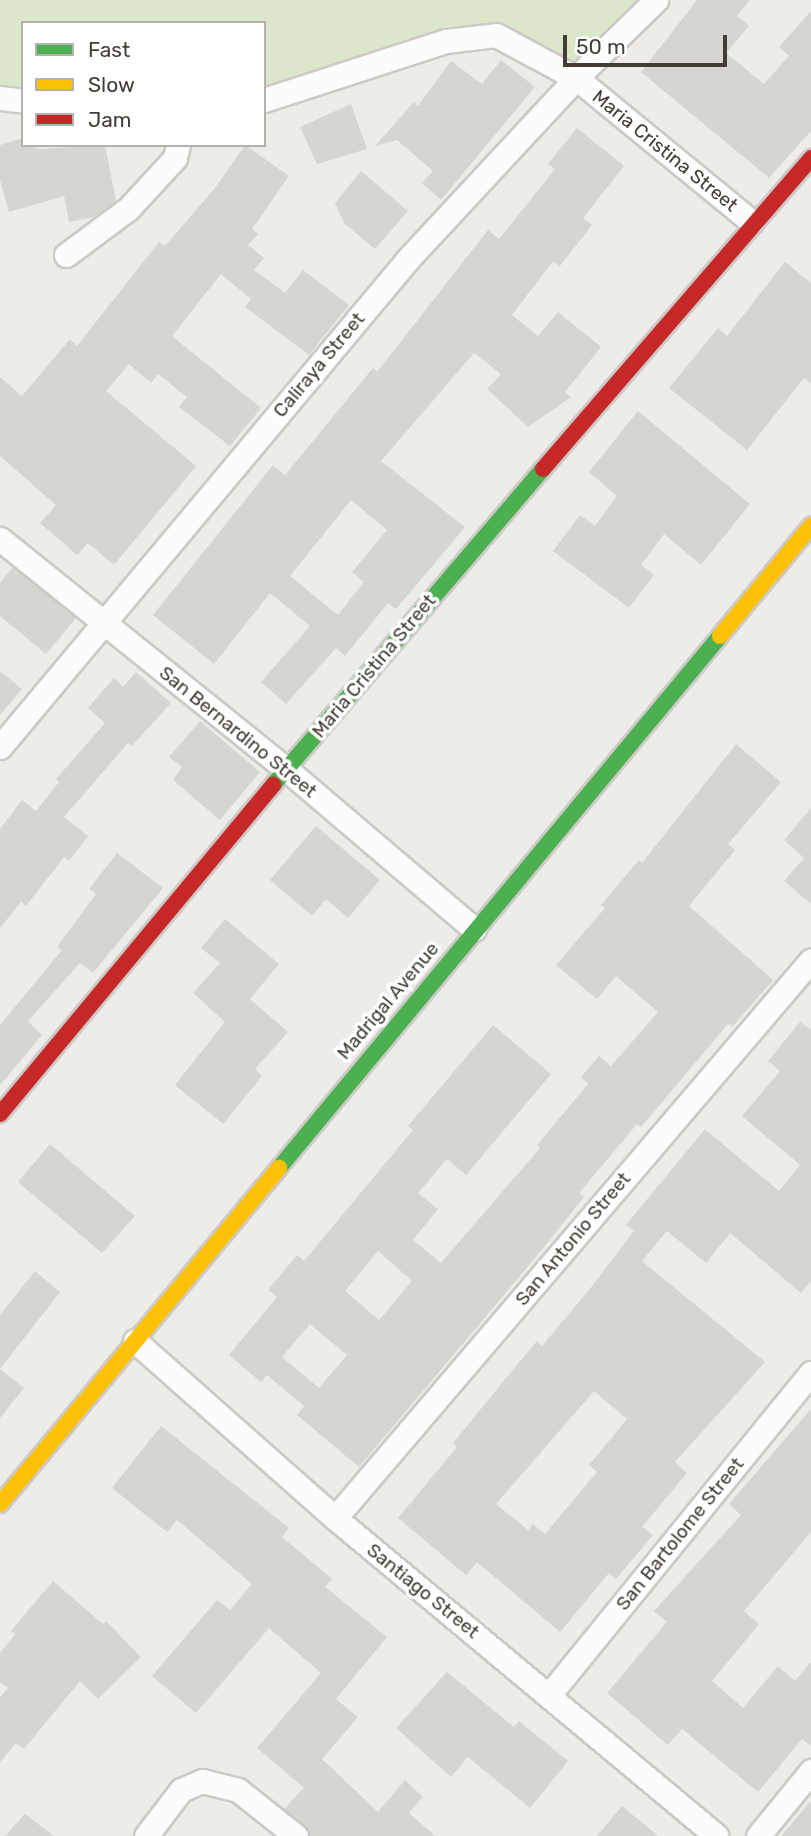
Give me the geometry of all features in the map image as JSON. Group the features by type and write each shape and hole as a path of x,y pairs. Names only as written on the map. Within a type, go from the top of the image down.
{"street":[{"name":"Caliraya Street","path":"0,747 408,259 576,78 656,0"},
{"name":"Maria Cristina Street","path":"266,99 446,41 496,35 576,78 752,222"},
{"path":"0,98 21,101"},
{"path":"66,255 128,209 175,158 178,147"},
{"name":"Maria Cristina Street","path":"0,1114 286,769 752,222 811,158"},
{"name":"Madrigal Avenue","path":"0,1504 474,929 811,526"},
{"name":"San Bernardino Street","path":"0,539 102,624 286,769 474,929"},
{"name":"San Antonio Street","path":"335,1518 811,960"},
{"name":"Santiago Street","path":"135,1341 335,1518 716,1836"},
{"name":"San Bartolome Street","path":"549,1695 811,1373"},
{"path":"758,1836 811,1771"},
{"path":"146,1836 181,1790 202,1781 238,1790 296,1836"}],"green space":[{"path":"0,0 654,0 573,76 497,34 448,26 266,87 266,21 21,21 21,89 0,88"}],"building":[{"path":"697,0 750,0 737,16 749,26 726,53 764,84 789,56 779,47 811,11 811,131 769,178 641,72"},
{"path":"501,60 535,87 441,200 422,183 433,171 397,140 375,146 414,102 418,106 451,61 482,84"},
{"path":"351,104 367,149 317,164 300,127"},
{"path":"577,128 624,166 583,218 592,225 560,266 553,261 512,315 538,336 558,312 601,347 565,392 571,397 528,427 487,389 501,374 474,353 381,461 465,527 396,609 388,603 345,656 336,648 286,704 261,682 310,626 270,593 214,664 153,615 273,465 285,475 373,368 377,372 488,230 499,239 555,169 548,164","holes":["351,500 387,530 352,572 364,582 338,615 290,576"]},
{"path":"21,139 21,147 40,149 105,147 116,201 94,217 69,222 64,196 9,212 0,180 0,145"},
{"path":"244,147 248,147 289,176 252,229 258,234 248,245 264,258 254,270 285,293 303,270 349,305 309,355 245,307 251,299 221,274 172,336 261,408 230,446 179,407 187,397 158,374 151,383 129,364 106,391 196,466 114,565 88,543 77,555 40,523 56,505 0,456 0,377 22,396 70,339 77,346 159,242 165,246 215,188"},
{"path":"361,171 408,211 375,249 344,223 335,203"},
{"path":"785,262 811,283 811,384 804,378 747,450 669,388 718,328 727,336"},
{"path":"638,411 750,504 701,565 664,534 641,565 654,575 629,608 553,551 580,515 595,526 617,496 589,472"},
{"path":"13,567 76,618 46,654 0,616 0,583"},
{"path":"0,671 22,689 0,715"},
{"path":"136,672 171,703 132,746 128,743 64,817 88,836 69,861 64,857 26,906 21,902 0,928 0,829 22,800 36,811 59,782 56,779 105,723 88,708 114,678 123,687"},
{"path":"200,721 260,772 220,820 173,780 182,767 169,757"},
{"path":"736,744 781,782 728,844 735,850 689,906 773,980 732,1027 728,1024 641,1127 637,1124 579,1193 584,1197 540,1252 359,1467 297,1415 304,1406 267,1375 261,1382 229,1355 277,1297 268,1290 297,1255 304,1261 413,1130 408,1126 493,1025 551,1074 466,1175 447,1159 418,1193 438,1209 413,1240 441,1263 540,1148 537,1145 588,1084 581,1077 599,1056 611,1066 658,1012 616,976 597,999 556,965 605,908 601,905 639,860 642,863","holes":["378,1251 412,1281 379,1320 345,1291","310,1324 347,1355 319,1388 282,1357"]},
{"path":"811,808 811,904 784,881 804,858 784,840"},
{"path":"316,826 380,880 348,918 326,899 312,916 270,880"},
{"path":"117,853 163,888 93,973 80,963 28,1021 42,1035 0,1085 0,1025 62,950 57,947 96,894 89,889"},
{"path":"225,919 279,964 250,999 288,1032 255,1069 262,1076 223,1124 175,1085 225,1022 193,993 220,963 201,948"},
{"path":"800,1022 811,1030 811,1281 801,1293 730,1233 706,1263 667,1231 642,1261 765,1362 675,1462 687,1473 642,1527 653,1535 616,1579 609,1573 560,1632 477,1562 466,1575 398,1518 457,1447 453,1443 537,1341 542,1346 589,1290 634,1231 626,1225 705,1129 779,1191 800,1165 742,1116 780,1071 768,1061","holes":["594,1391 627,1419 589,1465 597,1472 545,1534 533,1524 528,1530 496,1504"]},
{"path":"50,1144 135,1216 102,1253 18,1182"},
{"path":"35,1271 60,1292 0,1369 0,1315"},
{"path":"0,1369 24,1388 0,1418"},
{"path":"811,1409 811,1532 744,1611 759,1624 712,1681 743,1708 778,1666 795,1681 811,1662 811,1746 802,1739 758,1792 682,1729 668,1745 607,1693 667,1622 654,1611 741,1515 729,1504"},
{"path":"161,1426 289,1528 282,1537 332,1579 325,1587 387,1637 336,1699 358,1717 322,1759 378,1812 405,1780 423,1797 409,1813 435,1836 310,1836 305,1826 284,1809 304,1788 257,1748 321,1673 269,1628 196,1713 152,1676 217,1600 230,1610 252,1584 177,1520 167,1532 112,1488"},
{"path":"53,1581 103,1624 106,1621 141,1657 98,1699 80,1681 24,1749 16,1743 0,1762 0,1697 8,1688 0,1682 0,1653 15,1634 11,1631"},
{"path":"447,1672 514,1727 519,1721 568,1761 530,1808 468,1757 451,1777 396,1728"},
{"path":"811,1801 811,1836 781,1836"},
{"path":"622,1806 658,1836 597,1836"},
{"path":"25,1814 54,1836 5,1836"}],"traffic: fast":[{"path":"273,785 543,469"},
{"path":"279,1168 720,636"}],"traffic: slow":[{"path":"720,636 811,526"},
{"path":"0,1504 279,1168"}],"traffic: jam":[{"path":"543,469 811,158"},
{"path":"0,1114 273,785"}]}
